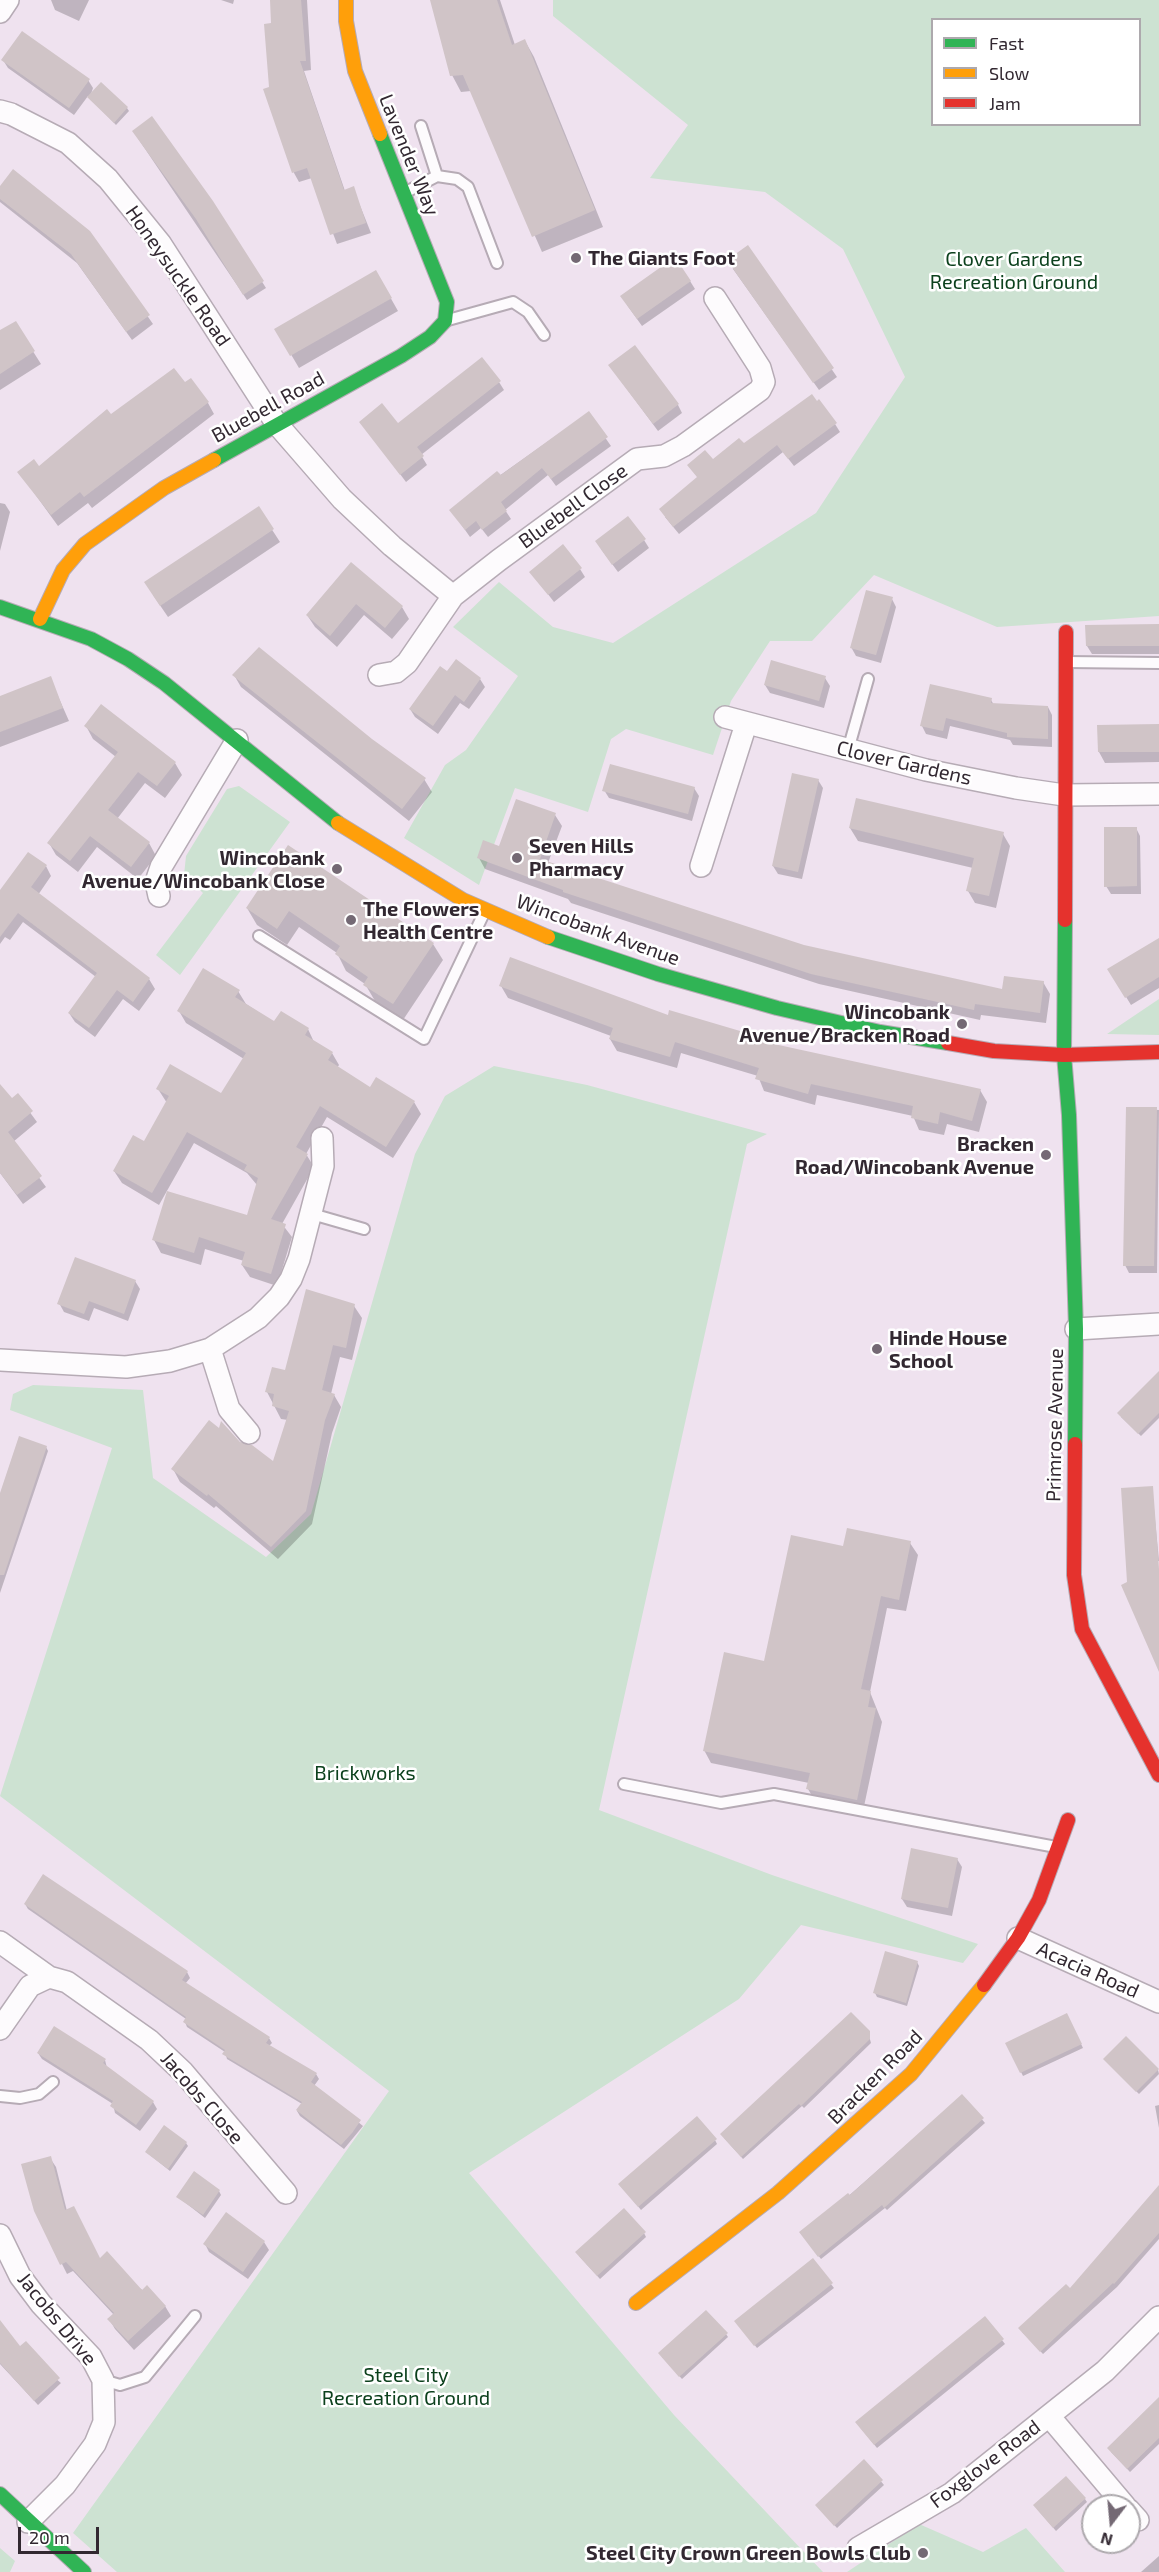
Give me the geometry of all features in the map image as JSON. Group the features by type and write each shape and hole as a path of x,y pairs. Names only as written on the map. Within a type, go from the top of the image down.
{"street":[{"path":"0,12 8,0"},
{"name":"Lavender Way","path":"346,0 346,21 355,71 447,302 444,321"},
{"name":"Honeysuckle Road","path":"0,111 12,114 68,143 108,179 160,243 276,423"},
{"name":"Bluebell Close","path":"379,675 396,672 407,663 453,596 637,459 664,456 683,446 760,390 764,382 760,368 715,298"},
{"name":"Bluebell Road","path":"40,619 63,570 85,544 164,488 276,423 402,356 430,337 444,321"},
{"path":"276,423 342,499 392,546 453,596"},
{"name":"Wincobank Avenue","path":"0,607 40,619 91,639 128,659 164,683 337,822 463,900 563,942 658,974 777,1008 880,1032 983,1049 1064,1055 1159,1052"},
{"path":"1064,1055 1064,662 1066,633"},
{"name":"Clover Gardens","path":"725,717 926,770 1064,795 1159,794"},
{"path":"701,866 746,724"},
{"path":"159,896 156,882 161,867 237,740"},
{"name":"Primrose Avenue","path":"1064,1055 1069,1115 1076,1329 1074,1575 1076,1602 1087,1639 1159,1775"},
{"path":"0,1360 126,1367 170,1361 210,1349 258,1318 279,1298 291,1279 312,1214 323,1166 322,1138"},
{"path":"1076,1329 1159,1324"},
{"path":"210,1349 229,1409 249,1434"},
{"name":"Bracken Road","path":"636,2303 777,2193 911,2074 969,2006 1018,1938 1039,1900 1068,1820"},
{"name":"Acacia Road","path":"1018,1938 1159,2002"},
{"path":"0,1942 49,1977 30,1986 0,2029"},
{"name":"Jacobs Close","path":"49,1977 67,1982 149,2040 183,2072 286,2193"},
{"name":"Jacobs Drive","path":"0,2235 20,2276 41,2304 91,2357 103,2380 104,2422 95,2444 65,2485 28,2522"},
{"name":"Foxglove Road","path":"858,2548 952,2493 1105,2371 1159,2317"},
{"name":"Foxglove Road","path":"1050,2416 1116,2494"},
{"path":"0,2494 84,2572"}],"lane":[{"path":"421,126 437,176"},
{"path":"404,194 437,176 457,179 468,187 497,263"},
{"name":"Bluebell Road","path":"444,321 513,303 528,312 544,335"},
{"path":"1064,662 1159,663"},
{"path":"848,750 868,679"},
{"path":"259,936 424,1040 486,910"},
{"path":"312,1214 364,1229"},
{"path":"624,1784 722,1803 774,1794 1059,1847"},
{"path":"0,2096 20,2098 39,2094 53,2082"},
{"path":"103,2380 120,2385 145,2377 195,2316"}],"green space":[{"name":"Clover Gardens Recreation Ground","path":"553,0 1159,0 1159,616 997,627 874,575 812,641 770,641 731,701 713,755 626,729 611,739 588,812 515,788 479,885 404,838 445,765 466,750 518,676 453,627 499,582 553,627 613,643 816,513 905,377 843,249 765,192 650,178 688,125 553,16"},
{"path":"239,786 290,822 180,975 156,955 203,893 184,875 186,856 227,789"},
{"path":"1159,999 1159,1035 1107,1034"},
{"name":"Brickworks","path":"494,1066 587,1085 767,1134 747,1144 599,1810 772,1875 978,1944 963,1963 801,1925 739,1999 469,2173 674,2415 823,2572 117,2572 73,2533 389,2091 0,1796 112,1448 10,1410 13,1394 33,1385 143,1390 153,1478 266,1557 311,1514 415,1154 445,1096"},
{"path":"919,2524 983,2552 1026,2528 1065,2572 847,2572"},
{"path":"0,2548 15,2561 10,2572 0,2572"}],"building":[{"path":"270,0 301,0 306,61 300,61 344,190 354,186 366,223 330,235 307,168 292,173 263,89 269,87 264,24 271,23"},
{"path":"430,0 497,0 512,45 525,39 595,210 532,237 463,75 450,76"},
{"path":"22,31 90,79 69,108 1,60"},
{"path":"101,82 128,107 114,123 87,97"},
{"path":"152,116 213,201 264,281 243,295 196,219 132,131"},
{"path":"13,169 90,231 150,315 126,332 71,254 0,199 0,186"},
{"path":"748,245 834,368 813,383 727,260"},
{"path":"675,257 691,281 637,319 620,296"},
{"path":"376,270 392,298 290,356 274,329"},
{"path":"16,321 35,351 0,374 0,330"},
{"path":"635,345 679,404 653,424 608,365"},
{"path":"482,357 501,381 417,447 424,456 400,475 359,422 382,403 398,423"},
{"path":"174,368 185,382 191,378 209,402 84,497 80,492 51,515 17,472 34,459 39,466 107,409 111,414"},
{"path":"812,394 817,401 819,399 837,423 788,459 777,445 673,527 659,509 697,477 687,465 705,450 713,459 739,438 744,443"},
{"path":"589,411 608,437 551,479 542,468 501,502 507,511 482,530 476,521 465,530 449,510 497,471 501,475"},
{"path":"259,506 274,529 160,606 144,582"},
{"path":"628,516 646,539 612,565 595,541"},
{"path":"563,544 582,568 548,595 529,572"},
{"path":"351,562 403,606 385,628 356,604 330,636 306,615"},
{"path":"866,590 893,597 876,655 850,648"},
{"path":"1159,624 1159,646 1086,646 1085,625"},
{"path":"259,647 372,739 426,778 402,809 232,675"},
{"path":"456,659 481,678 464,702 455,695 433,726 409,709 440,666 447,671"},
{"path":"771,660 826,676 819,701 764,685"},
{"path":"51,676 63,708 0,732 0,696"},
{"path":"930,684 992,698 991,703 1048,706 1048,739 1007,737 1007,733 946,718 943,731 920,726"},
{"path":"101,704 176,762 157,786 138,772 108,810 150,842 131,867 90,836 70,861 47,843 118,752 84,726"},
{"path":"1159,724 1159,752 1098,752 1097,725"},
{"path":"610,764 695,787 688,814 602,791"},
{"path":"792,773 819,779 798,872 772,866"},
{"path":"856,798 1004,832 989,896 966,891 974,858 849,828"},
{"path":"516,799 556,813 540,859 804,945 1002,989 1004,976 1044,981 1040,1013 975,1004 974,1010 811,974 563,892 563,890 477,858 483,840 499,846"},
{"path":"1104,827 1137,827 1137,886 1104,887"},
{"name":"The Flowers Health Centre","path":"288,845 434,943 393,1004 363,985 368,977 335,954 340,946 289,911 277,929 246,908"},
{"path":"28,852 47,865 31,887 150,978 133,1002 117,990 89,1028 68,1013 97,973 18,913 0,937 0,890"},
{"path":"1159,938 1159,977 1125,998 1107,969"},
{"path":"510,957 668,1015 669,1010 774,1041 774,1044 981,1089 972,1121 940,1112 938,1124 911,1118 913,1106 811,1084 808,1094 755,1079 759,1068 675,1042 670,1057 609,1039 613,1028 499,986"},
{"path":"203,968 240,990 235,997 274,1021 281,1011 309,1028 305,1035 333,1052 328,1060 370,1087 376,1077 415,1101 386,1147 320,1106 296,1147 308,1154 271,1219 286,1224 271,1274 241,1265 245,1252 199,1237 194,1253 152,1240 167,1191 247,1215 258,1178 244,1170 247,1165 187,1132 152,1193 113,1171 133,1135 144,1141 169,1096 156,1089 170,1064 221,1093 246,1053 177,1011"},
{"path":"0,1084 12,1098 18,1093 33,1111 8,1132 42,1176 17,1195 0,1173"},
{"path":"1126,1107 1157,1107 1154,1266 1123,1266"},
{"path":"75,1257 136,1280 124,1314 89,1301 84,1314 57,1304"},
{"path":"306,1289 355,1304 346,1348 333,1345 322,1390 335,1394 325,1420 306,1511 271,1547 208,1494 207,1496 171,1469 209,1420 219,1428 221,1421 240,1442 252,1445 273,1461 289,1411 272,1406 274,1394 265,1392 272,1367 285,1370"},
{"path":"1159,1371 1159,1413 1138,1434 1117,1413"},
{"path":"19,1436 47,1446 4,1575 0,1575 0,1493"},
{"path":"1153,1486 1159,1569 1159,1672 1121,1585 1127,1582 1121,1488"},
{"path":"847,1528 911,1541 899,1600 881,1596 861,1689 871,1691 868,1707 876,1708 857,1800 806,1789 810,1773 703,1751 724,1652 764,1661 791,1535 843,1546"},
{"path":"911,1848 958,1858 948,1908 901,1899"},
{"path":"43,1874 188,1971 182,1980 270,2037 266,2043 317,2073 311,2082 361,2120 352,2133 341,2145 296,2110 302,2102 222,2054 225,2050 183,2022 186,2017 24,1904"},
{"path":"885,1951 918,1961 906,2003 873,1993"},
{"path":"851,2012 870,2031 870,2039 801,2106 799,2104 741,2157 720,2134"},
{"path":"1067,2013 1082,2044 1020,2073 1005,2043"},
{"path":"54,2026 106,2059 103,2063 154,2101 136,2125 110,2106 113,2101 37,2053"},
{"path":"1126,2036 1159,2069 1136,2092 1103,2059"},
{"path":"962,2094 984,2118 884,2208 882,2205 818,2257 799,2232 848,2193 850,2195"},
{"path":"697,2116 717,2139 638,2207 618,2184"},
{"path":"164,2125 187,2142 168,2169 145,2152"},
{"path":"51,2156 65,2210 74,2206 100,2258 107,2251 142,2290 147,2285 166,2306 128,2341 107,2319 114,2313 66,2262 60,2265 34,2211 21,2164"},
{"path":"194,2171 220,2190 203,2215 176,2197"},
{"path":"1159,2185 1159,2233 1114,2284 1040,2352 1018,2328 1066,2284 1070,2288"},
{"path":"624,2208 646,2232 597,2276 575,2252"},
{"path":"226,2212 265,2241 243,2272 203,2244"},
{"path":"813,2258 833,2283 754,2346 734,2321"},
{"path":"706,2310 728,2333 679,2377 658,2353"},
{"path":"985,2316 1004,2339 874,2445 855,2422"},
{"path":"0,2320 20,2346 26,2341 60,2378 34,2401 0,2363"},
{"path":"1159,2397 1159,2438 1127,2469 1107,2448"},
{"path":"864,2459 883,2480 834,2526 815,2505"},
{"path":"1066,2476 1082,2494 1081,2503 1053,2528 1033,2505"}],"traffic: fast":[{"path":"214,460 401,356 430,337 445,321 447,302 380,134"},
{"path":"0,607 91,639 128,659 164,683 338,823"},
{"path":"1065,920 1064,1055 1069,1115 1076,1329 1075,1444"},
{"path":"548,937 658,974 777,1008 880,1032 948,1043"},
{"path":"0,2494 84,2572"}],"traffic: slow":[{"path":"346,0 346,21 355,71 380,134"},
{"path":"40,619 63,570 85,544 164,488 214,460"},
{"path":"338,823 463,900 548,937"},
{"path":"636,2303 778,2193 911,2074 984,1985"}],"traffic: jam":[{"path":"1065,920 1066,632"},
{"path":"948,1043 994,1051 1064,1055 1159,1052"},
{"path":"1075,1444 1074,1575 1082,1629 1159,1775"},
{"path":"984,1985 1018,1938 1039,1900 1068,1820"}],"place":[{"name":"The Giants Foot","path":"576,258"},
{"name":"Seven Hills Pharmacy","path":"517,858"},
{"name":"Wincobank Avenue/Wincobank Close","path":"337,869"},
{"name":"The Flowers Health Centre","path":"351,920"},
{"name":"Wincobank Avenue/Bracken Road","path":"962,1024"},
{"name":"Bracken Road/Wincobank Avenue","path":"1046,1155"},
{"name":"Hinde House School","path":"877,1349"},
{"name":"Steel City Crown Green Bowls Club","path":"923,2553"}],"park label":[{"name":"Steel City Recreation Ground","path":"406,2386"}]}
